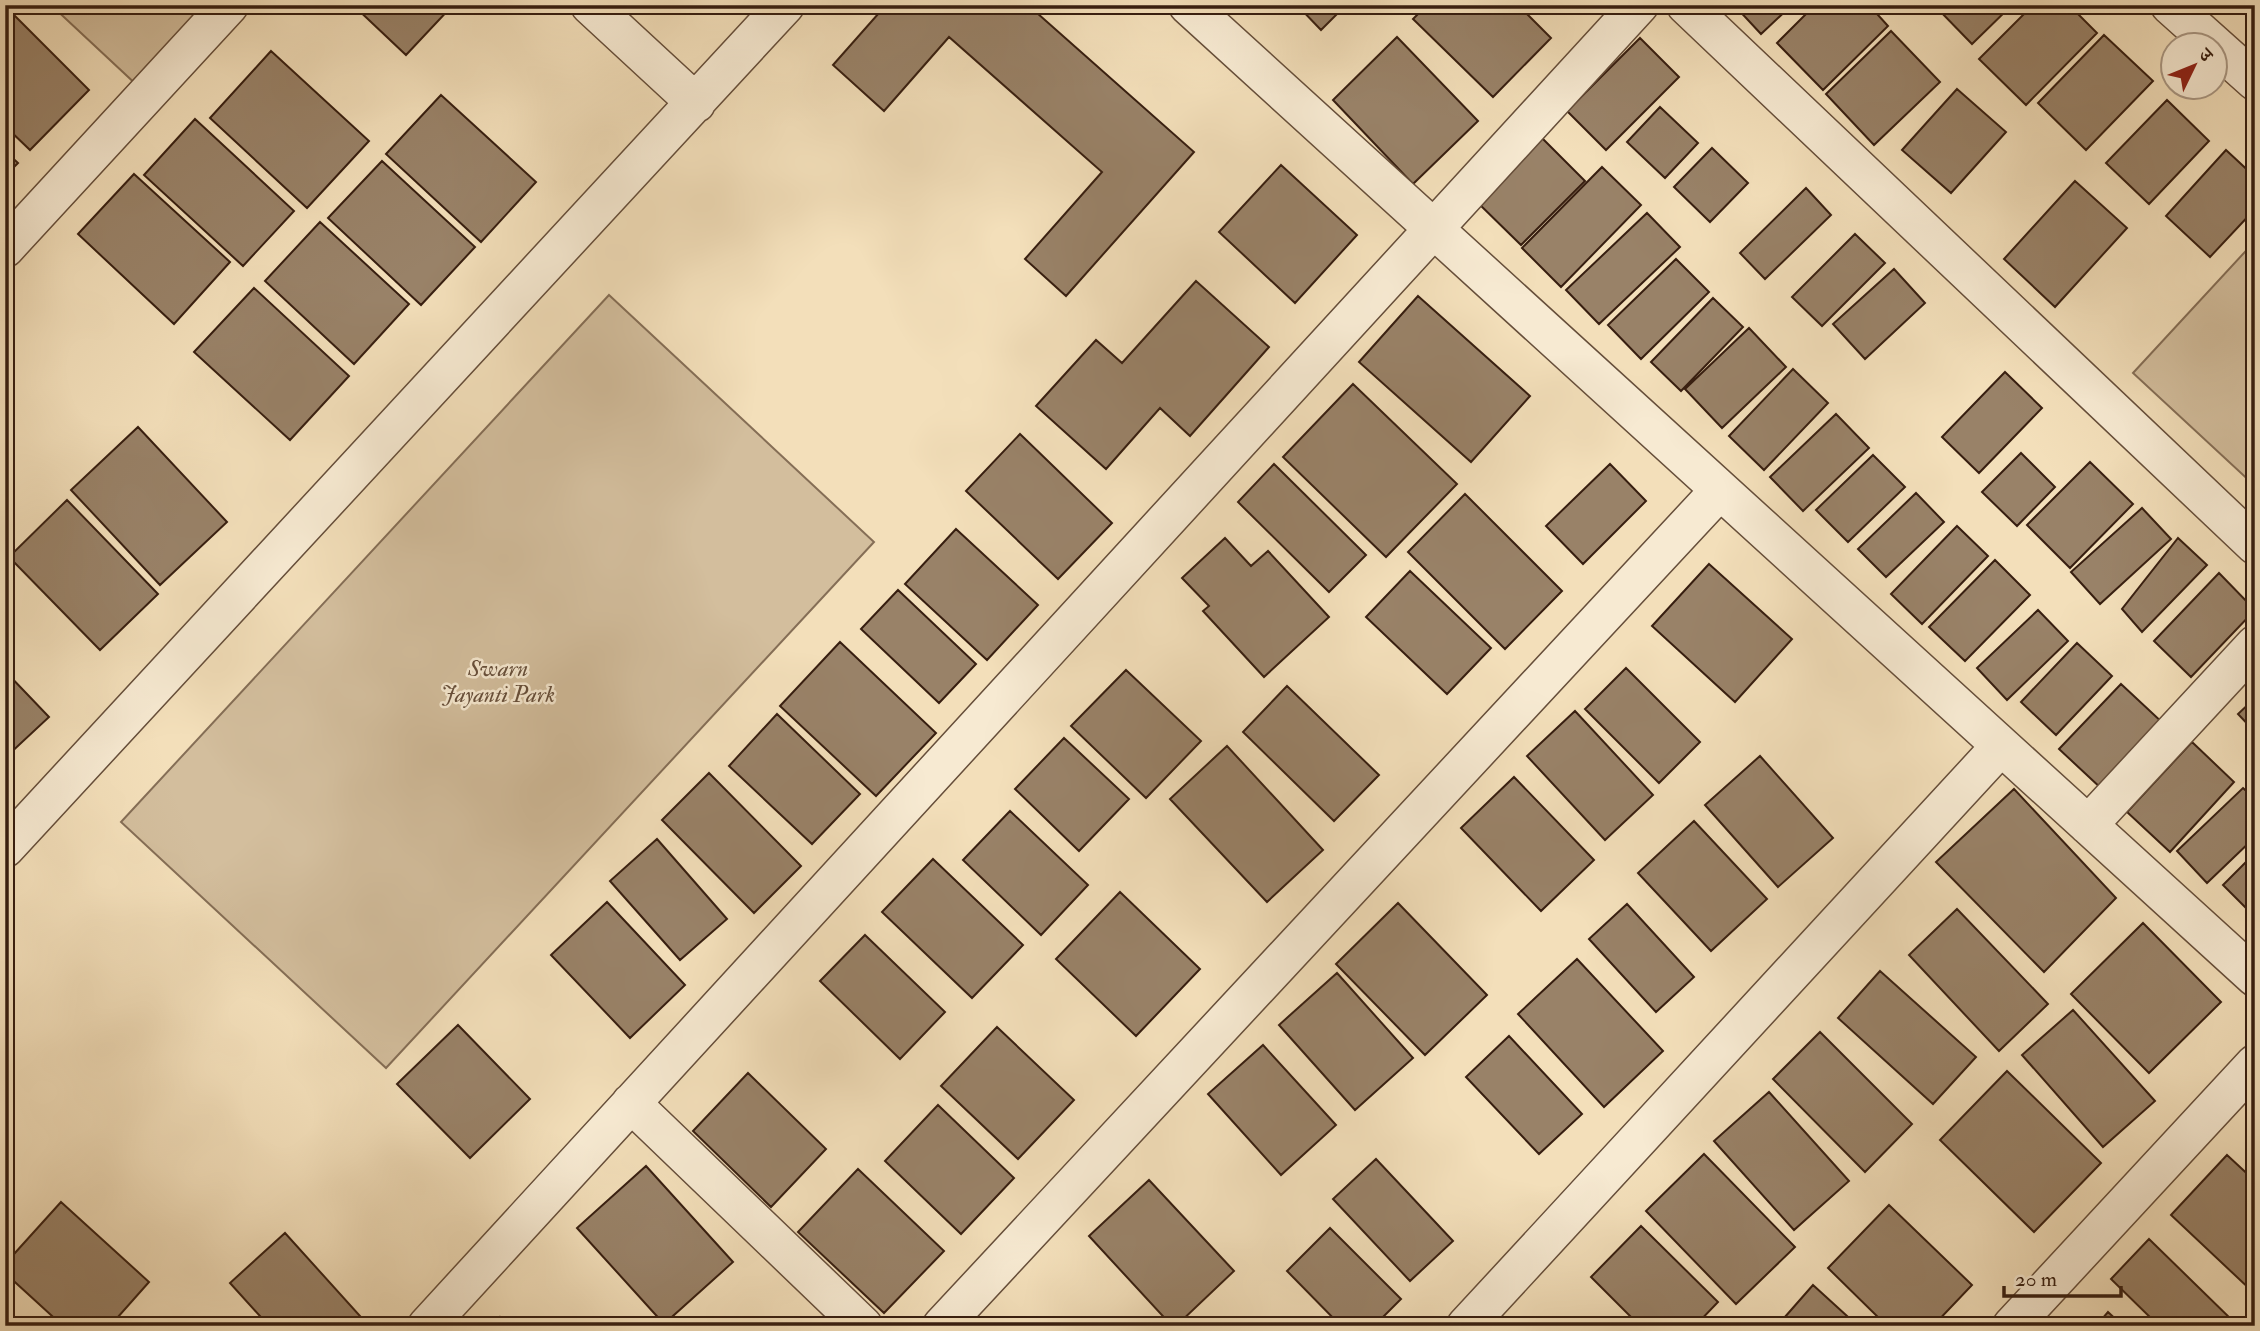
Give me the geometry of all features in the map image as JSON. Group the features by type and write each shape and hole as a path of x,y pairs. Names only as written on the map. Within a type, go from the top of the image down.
{"street":[{"path":"5,248 229,5"},
{"path":"590,5 696,103"},
{"path":"5,848 785,5"},
{"path":"1188,5 2255,977"},
{"path":"427,1326 1640,5"},
{"path":"1686,5 2255,545"},
{"path":"2170,5 2255,81"},
{"path":"943,1326 1720,490"},
{"path":"2088,825 2255,645"},
{"path":"1466,1326 2001,746"},
{"path":"2012,1326 2255,1064"},
{"path":"631,1103 863,1326"}],"green space":[{"path":"51,5 216,5 140,88"},
{"path":"2255,241 2255,486 2133,373"},
{"name":"Swarn Jayanti Park","path":"609,295 874,542 386,1068 121,822"}],"building":[{"path":"353,5 453,5 406,55"},
{"path":"886,5 1028,5 1194,152 1066,296 1025,259 1102,172 949,37 884,111 833,65"},
{"path":"1297,5 1346,5 1321,30"},
{"path":"1427,5 1518,5 1551,38 1493,97 1413,19"},
{"path":"1734,5 1792,5 1761,34"},
{"path":"1815,5 1869,5 1888,26 1823,90 1777,43"},
{"path":"1934,5 2012,5 1972,44"},
{"path":"2033,5 2069,5 2097,33 2026,105 1979,59"},
{"path":"7,8 89,90 30,150 5,126"},
{"path":"1891,31 1940,82 1874,145 1826,94"},
{"path":"2104,35 2153,81 2086,150 2038,103"},
{"path":"1397,37 1478,121 1413,184 1333,100"},
{"path":"1640,38 1679,77 1606,150 1567,111"},
{"path":"271,51 369,141 307,208 210,118"},
{"path":"1957,89 2006,132 1951,193 1902,150"},
{"path":"441,95 536,182 481,242 386,154"},
{"path":"2165,102 2169,102 2209,141 2149,204 2106,163"},
{"path":"1660,107 1698,143 1665,178 1627,142"},
{"path":"195,119 294,211 243,266 144,175"},
{"path":"1539,135 1585,181 1521,245 1475,200"},
{"path":"1712,148 1748,183 1710,222 1674,187"},
{"path":"2226,150 2255,177 2255,209 2210,257 2166,216"},
{"path":"5,151 18,163 5,176"},
{"path":"382,161 475,247 421,305 328,218"},
{"path":"1281,165 1357,235 1295,303 1219,232"},
{"path":"1602,167 1641,205 1561,287 1522,248"},
{"path":"134,174 230,262 174,324 78,234"},
{"path":"2075,181 2127,228 2055,307 2004,259"},
{"path":"1806,188 1831,215 1765,279 1740,253"},
{"path":"1647,213 1680,247 1599,324 1566,290"},
{"path":"320,222 409,304 354,364 265,281"},
{"path":"1855,234 1885,263 1822,326 1792,297"},
{"path":"1676,259 1709,292 1641,359 1608,325"},
{"path":"1894,269 1925,303 1865,359 1833,324"},
{"path":"1196,281 1269,347 1190,436 1160,408 1106,469 1036,406 1096,340 1122,363"},
{"path":"254,288 349,376 290,440 194,352"},
{"path":"1418,296 1530,396 1471,462 1359,362"},
{"path":"1713,298 1743,327 1681,391 1651,362"},
{"path":"1749,328 1786,367 1722,428 1685,389"},
{"path":"1793,369 1828,403 1764,470 1729,436"},
{"path":"2005,372 2042,408 1979,473 1942,437"},
{"path":"1353,384 1457,484 1386,557 1283,457"},
{"path":"1836,414 1869,448 1803,511 1770,477"},
{"path":"138,427 227,522 160,585 71,490"},
{"path":"1020,434 1112,523 1058,579 966,491"},
{"path":"2021,453 2055,487 2017,526 1982,492"},
{"path":"1873,455 1905,487 1848,542 1816,510"},
{"path":"2090,462 2133,504 2070,568 2027,525"},
{"path":"1274,464 1366,555 1329,592 1238,502"},
{"path":"1610,464 1646,501 1583,564 1546,526"},
{"path":"1916,493 1944,522 1886,577 1858,549"},
{"path":"1465,494 1562,591 1505,649 1408,552"},
{"path":"67,500 158,594 100,650 9,557"},
{"path":"2142,508 2171,539 2100,604 2071,572"},
{"path":"1957,526 1988,556 1922,624 1891,594"},
{"path":"956,529 1038,605 987,660 905,584"},
{"path":"1225,538 1251,566 1268,551 1329,617 1264,677 1203,611 1209,606 1182,578"},
{"path":"2178,538 2207,565 2142,632 2122,609"},
{"path":"1995,560 2030,595 1965,661 1929,627"},
{"path":"1709,564 1792,639 1735,702 1652,626"},
{"path":"1410,571 1491,648 1447,694 1366,617"},
{"path":"2219,573 2255,610 2191,677 2154,641"},
{"path":"898,590 976,664 939,703 861,629"},
{"path":"2038,610 2068,641 2007,700 1977,668"},
{"path":"840,642 936,733 876,796 780,706"},
{"path":"2077,643 2112,676 2056,735 2021,702"},
{"path":"1626,668 1700,742 1659,783 1585,709"},
{"path":"1126,670 1201,741 1146,798 1071,726"},
{"path":"5,671 49,717 5,758"},
{"path":"2121,684 2165,725 2103,790 2059,749"},
{"path":"1287,686 1379,775 1334,821 1243,732"},
{"path":"2255,698 2255,732 2238,714"},
{"path":"1575,711 1653,795 1605,840 1527,756"},
{"path":"777,714 860,794 812,844 729,766"},
{"path":"1064,738 1129,799 1079,851 1015,789"},
{"path":"2192,742 2234,782 2170,852 2127,812"},
{"path":"1227,746 1323,850 1267,902 1170,799"},
{"path":"1760,756 1833,838 1778,887 1705,805"},
{"path":"709,773 801,866 754,913 662,820"},
{"path":"1514,777 1594,860 1541,911 1461,828"},
{"path":"2243,788 2255,799 2255,837 2207,883 2177,851"},
{"path":"2014,789 2116,898 2044,972 1936,862"},
{"path":"1010,811 1088,885 1041,935 963,860"},
{"path":"1694,821 1767,899 1711,951 1638,873"},
{"path":"657,839 727,919 680,960 610,881"},
{"path":"2255,853 2255,917 2223,885"},
{"path":"933,859 1023,945 972,998 882,912"},
{"path":"1120,892 1200,969 1136,1036 1056,959"},
{"path":"607,902 685,985 630,1038 551,955"},
{"path":"1398,903 1487,995 1425,1055 1336,964"},
{"path":"1627,904 1694,977 1656,1012 1589,939"},
{"path":"1957,909 2048,1004 1999,1051 1909,955"},
{"path":"2143,923 2221,1002 2149,1073 2071,994"},
{"path":"865,935 945,1012 900,1059 820,981"},
{"path":"1577,959 1663,1051 1604,1107 1518,1014"},
{"path":"1880,971 1976,1057 1933,1104 1838,1018"},
{"path":"1337,973 1413,1058 1355,1110 1279,1025"},
{"path":"2073,1010 2155,1101 2103,1147 2022,1055"},
{"path":"458,1025 530,1099 470,1158 397,1084"},
{"path":"997,1027 1074,1100 1018,1159 941,1086"},
{"path":"1820,1032 1912,1124 1865,1172 1773,1079"},
{"path":"1509,1036 1582,1114 1539,1154 1466,1077"},
{"path":"1263,1045 1336,1125 1281,1175 1208,1094"},
{"path":"2007,1071 2101,1163 2034,1232 1940,1140"},
{"path":"748,1073 826,1149 771,1207 693,1131"},
{"path":"1769,1092 1849,1181 1794,1230 1714,1141"},
{"path":"938,1105 1014,1178 961,1234 885,1161"},
{"path":"1704,1154 1795,1247 1736,1304 1646,1211"},
{"path":"2227,1155 2255,1181 2255,1294 2171,1215"},
{"path":"1376,1159 1453,1241 1410,1281 1333,1199"},
{"path":"646,1166 733,1262 664,1324 577,1228"},
{"path":"858,1169 944,1251 884,1313 798,1232"},
{"path":"1149,1180 1234,1271 1176,1326 1172,1326 1089,1236"},
{"path":"61,1202 149,1282 110,1326 63,1326 5,1273 5,1264"},
{"path":"1889,1205 1972,1285 1933,1326 1887,1326 1828,1268"},
{"path":"1641,1226 1718,1302 1695,1326 1640,1326 1591,1277"},
{"path":"1330,1228 1401,1299 1374,1326 1341,1326 1287,1271"},
{"path":"285,1233 369,1326 269,1326 230,1283"},
{"path":"2149,1239 2234,1322 2230,1326 2159,1326 2111,1279"},
{"path":"1813,1285 1858,1326 1777,1326"},
{"path":"2108,1312 2123,1326 2096,1326"},
{"path":"500,1317 509,1326 492,1326"}]}
